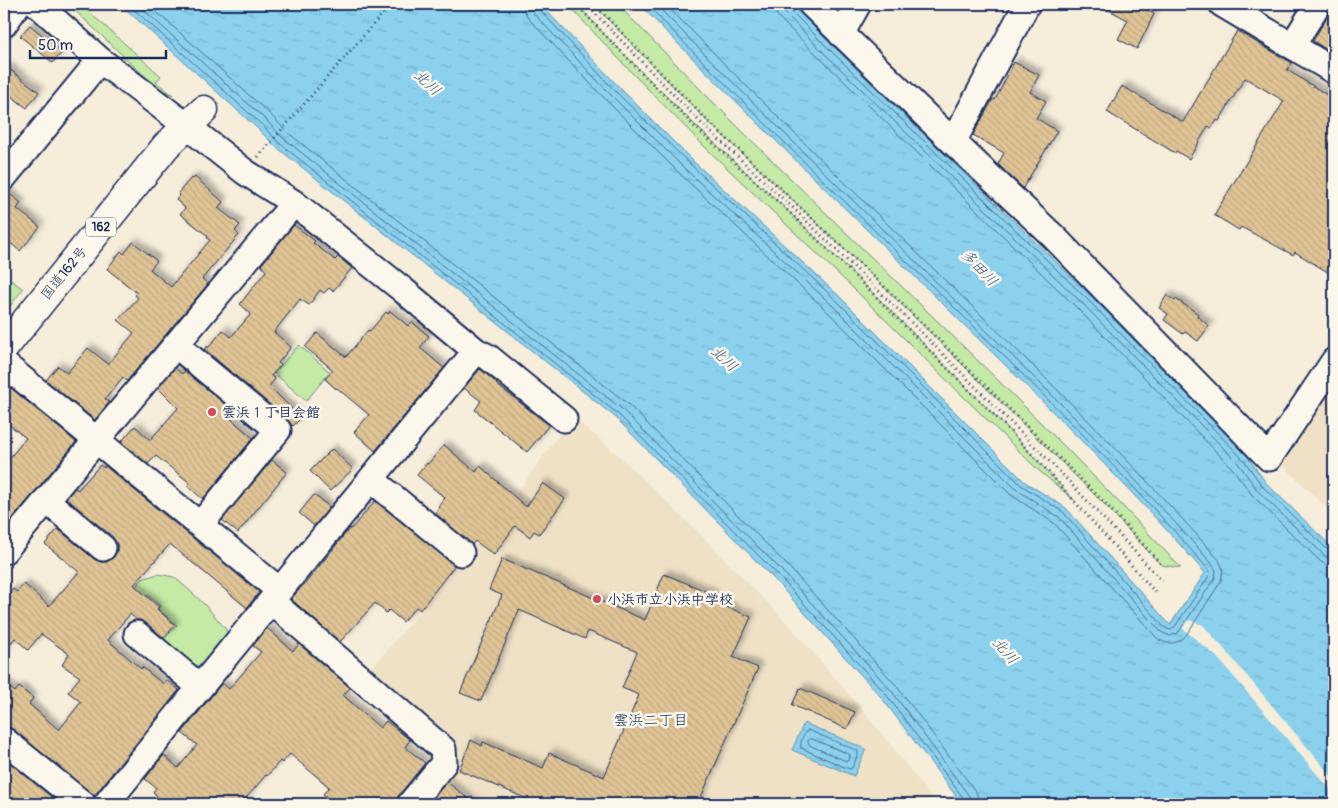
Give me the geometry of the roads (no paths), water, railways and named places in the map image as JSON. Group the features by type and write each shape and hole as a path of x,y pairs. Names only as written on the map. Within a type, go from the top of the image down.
{"highway":[{"name":"国道162号","path":"4,348 166,146 196,118"}],"street":[{"path":"4,24 18,4"},
{"path":"37,4 100,60 196,118 245,172 294,203 476,351 488,357 564,419"},
{"path":"811,4 1054,238 1269,458 1334,361"},
{"path":"841,34 858,4"},
{"path":"953,142 1027,4"},
{"path":"1222,4 1334,71"},
{"path":"1292,46 1318,4"},
{"path":"4,177 100,60"},
{"path":"4,551 294,203"},
{"path":"176,345 278,430 200,525"},
{"path":"106,804 476,351"},
{"path":"4,364 200,525 443,749 444,763 410,804"},
{"path":"371,479 461,553"},
{"path":"46,500 102,548"},
{"path":"137,634 200,687"},
{"path":"4,740 83,804"}],"water":[{"path":"120,4 540,4 692,160 841,298 1025,482 1066,508 1170,625 1205,573 1144,505 1081,440 639,4 791,4 1089,294 1247,456 1266,483 1334,549 1334,804 962,804 881,697 773,578 615,417 274,145"},
{"path":"804,723 866,749 854,776 792,750"}],"place":[{"name":"雲浜１丁目会館","path":"212,412"},
{"name":"小浜市立小浜中学校","path":"597,599"}],"district":[{"name":"雲浜二丁目","path":"651,720"}],"water label":[{"name":"北川","path":"427,83"},
{"name":"多田川","path":"979,268"},
{"name":"北川","path":"724,359"},
{"name":"北川","path":"1005,651"}]}
